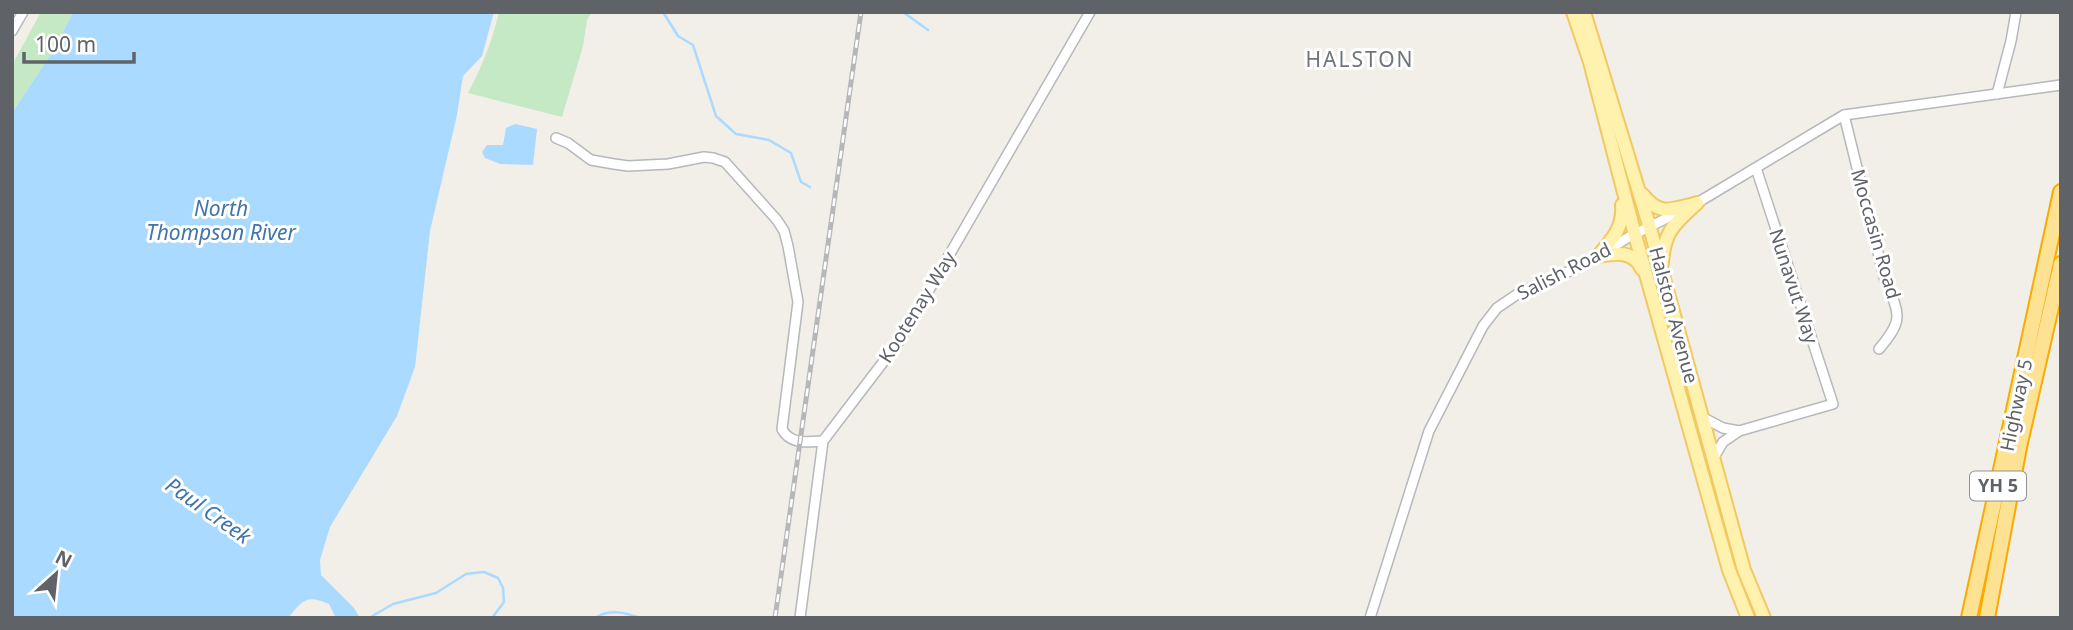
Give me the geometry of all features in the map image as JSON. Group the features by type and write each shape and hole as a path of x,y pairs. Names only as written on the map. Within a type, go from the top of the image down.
{"highway":[{"name":"Highway 5","path":"1969,618 2058,217 2061,192"},
{"name":"Highway 5","path":"1987,618 2022,434 2061,264"}],"main road":[{"name":"Halston Avenue","path":"1573,12 1590,62 1620,181 1729,570 1748,618"},
{"name":"Halston Avenue","path":"1584,12 1650,228 1744,570 1764,618"},
{"path":"1598,256 1614,238 1620,225 1623,213 1620,181"},
{"path":"1639,190 1650,204 1666,211 1697,203"},
{"path":"1662,272 1665,238 1673,225 1697,203"},
{"path":"1598,256 1619,253 1629,255 1638,261 1648,281"}],"street":[{"name":"Kootenay Way","path":"800,618 823,441 900,340 1090,12"},
{"path":"1997,94 2016,12"},
{"path":"12,31 22,13"},
{"name":"Salish Road","path":"1370,618 1429,431 1489,316 1497,308 1519,293 1598,256 1697,203 1844,115 2061,85"},
{"name":"Moccasin Road","path":"1844,115 1885,281 1896,306 1898,320 1894,332 1879,349"},
{"path":"556,138 568,143 591,160 614,164 668,164 704,157 725,162 769,209 784,231 798,302 782,429 793,441 823,441"},
{"name":"Nunavut Way","path":"1739,431 1833,404 1756,168"},
{"path":"1702,417 1723,428 1739,431"},
{"path":"1713,459 1724,442 1739,431"}],"green space":[{"path":"41,12 73,12 55,48 12,113 12,65"},
{"path":"499,12 592,12 587,20 583,46 562,117 468,93 486,54"}],"water":[{"name":"North Thompson River","path":"73,12 494,12 482,56 463,76 457,115 430,231 415,367 397,416 330,527 320,560 321,575 354,608 360,618 336,618 329,604 310,599 302,603 288,618 12,618 12,113 55,48"},
{"path":"515,124 537,129 533,165 500,164 485,158 482,152 487,145 503,145 506,128"}],"waterway":[{"path":"663,12 678,36 693,45 716,116 736,134 769,140 791,153 801,182 810,187"},
{"path":"903,12 928,30"},
{"name":"Paul Creek","path":"369,618 393,604 436,593 466,574 484,572 498,578 503,588 504,602 492,618"},
{"name":"Paul Creek","path":"595,618 612,612 641,618"}],"railway":[{"path":"775,618 861,12"}],"district":[{"name":"HALSTON","path":"1360,60"}]}
